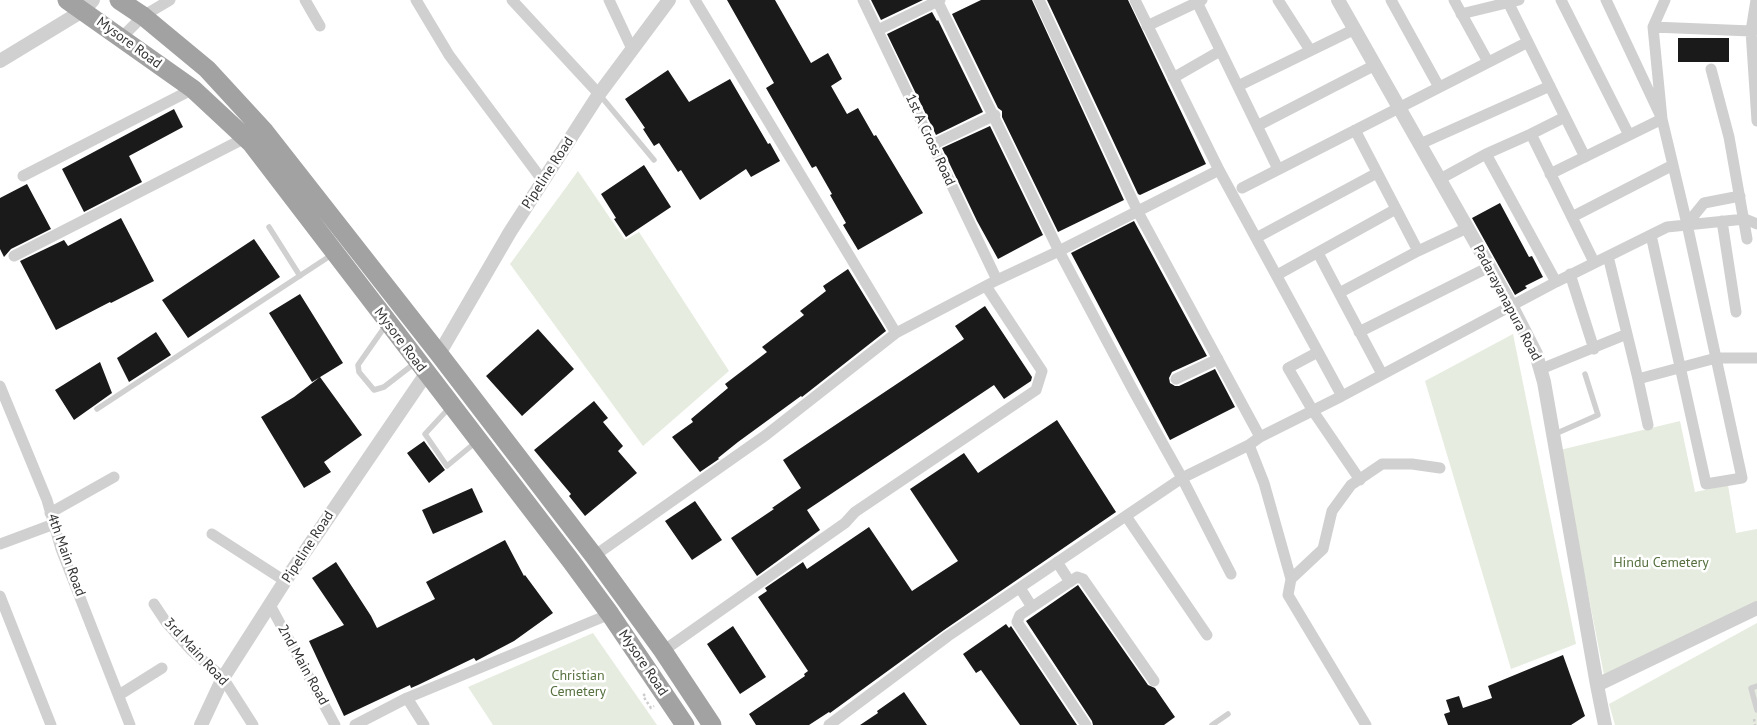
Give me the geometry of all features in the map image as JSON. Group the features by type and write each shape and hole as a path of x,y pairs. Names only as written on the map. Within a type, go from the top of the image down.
{"highway":[{"name":"Mysore Road","path":"67,0 88,5 121,38 193,89 245,138 610,614 685,725"},
{"name":"Mysore Road","path":"119,0 143,16 207,69 265,132 594,556 663,651 712,725"}],"street":[{"path":"121,38 143,16 170,0"},
{"path":"305,0 320,26"},
{"path":"416,0 449,55 543,181"},
{"path":"512,0 598,94"},
{"path":"609,0 632,50"},
{"name":"Pipeline Road","path":"439,354 510,232 598,94 669,0"},
{"path":"695,0 896,333"},
{"name":"1st A Cross Road","path":"863,0 997,280"},
{"path":"878,30 938,0 1060,251 1134,392 1182,478 1230,574"},
{"path":"1039,0 1138,212 1260,437"},
{"path":"1135,0 1219,170 1342,396"},
{"path":"1278,0 1310,50"},
{"name":"Padarayanapura Road","path":"1338,0 1511,305 1536,354 1541,369 1605,725"},
{"path":"1391,0 1439,87"},
{"path":"1454,0 1488,62"},
{"path":"1561,0 1629,135"},
{"path":"1606,0 1662,119"},
{"path":"1651,234 1706,484 1742,478 1687,224 1662,119 1653,26 1665,0"},
{"path":"1756,0 1754,31 1757,121"},
{"path":"1147,26 1198,1 1220,51 1278,169"},
{"path":"1462,14 1514,1 1528,42 1585,157"},
{"path":"0,61 88,5"},
{"path":"1653,26 1754,31"},
{"path":"1238,86 1355,29"},
{"path":"1242,188 1528,42"},
{"path":"1173,78 1220,51"},
{"path":"1257,126 1375,64"},
{"path":"1711,69 1729,137 1747,238"},
{"path":"1420,144 1550,86"},
{"path":"23,176 193,89"},
{"path":"932,145 995,116"},
{"path":"1440,179 1486,154 1566,117"},
{"path":"1550,174 1662,119"},
{"path":"1354,130 1418,251"},
{"path":"1531,134 1594,262"},
{"path":"14,256 245,138"},
{"path":"1486,154 1556,282"},
{"path":"1572,217 1673,165"},
{"path":"594,556 766,435 896,333 997,280 1060,251 1219,170"},
{"path":"1256,238 1377,172"},
{"path":"1687,224 1704,203 1740,196"},
{"path":"1277,276 1396,210"},
{"path":"828,725 948,636 1182,478 1249,445 1260,437 1342,396 1570,274 1668,226 1745,219 1757,224"},
{"path":"1722,221 1736,312"},
{"path":"1339,293 1418,251 1467,228"},
{"path":"1318,253 1382,374"},
{"path":"1608,256 1648,425"},
{"path":"1359,332 1489,267"},
{"path":"1570,274 1594,349"},
{"path":"663,651 845,523 855,512 1036,390 1042,371 986,286"},
{"path":"1541,369 1627,334"},
{"path":"1318,352 1288,368 1313,410 1360,480"},
{"path":"1638,379 1716,358 1757,358"},
{"path":"1176,379 1218,359"},
{"name":"Pipeline Road","path":"201,725 223,678 421,368"},
{"name":"4th Main Road","path":"0,386 130,725"},
{"path":"1249,445 1264,482 1291,580 1288,595 1366,725"},
{"path":"1291,580 1323,550 1332,511 1352,485 1382,464 1412,464 1440,468"},
{"path":"0,544 52,518 114,477"},
{"path":"1126,516 1207,635"},
{"path":"212,534 285,581"},
{"path":"1058,562 1070,582"},
{"path":"1086,725 1017,622 1018,618 1032,607 1076,577 1082,579 1154,681"},
{"path":"1020,588 1032,607"},
{"path":"0,596 51,725"},
{"name":"3rd Main Road","path":"154,604 166,622 191,650 223,678 254,725"},
{"name":"2nd Main Road","path":"270,606 335,725"},
{"path":"1597,685 1757,608"},
{"path":"355,725 407,698 610,614"},
{"path":"119,695 162,668"},
{"path":"407,698 424,725"}],"lane":[{"path":"598,94 654,160"},
{"path":"269,227 300,276"},
{"path":"97,409 335,253"},
{"path":"387,323 358,365 359,372 374,390 384,387 421,368"},
{"path":"1553,435 1598,414 1585,374"},
{"path":"451,406 425,434 447,466 477,440"},
{"path":"1757,686 1750,688 1757,710"},
{"path":"1212,725 1228,714"}],"path":[{"path":"643,696 651,708"}],"green space":[{"path":"578,171 625,240 639,232 729,371 643,446 510,264"},
{"path":"1513,334 1576,644 1511,669 1425,381"},
{"name":"Hindu Cemetery","path":"1680,421 1695,492 1728,485 1736,533 1757,529 1757,605 1604,675 1560,450"},
{"path":"1757,623 1757,725 1615,725 1609,704"},
{"name":"Christian Cemetery","path":"593,633 657,725 493,725 468,687"}],"building":[{"path":"727,0 775,0 811,63 828,53 842,79 831,86 847,114 858,108 923,213 858,250 843,225 846,223 830,195 832,194 816,166 812,168 766,88 774,83"},
{"path":"871,0 923,0 881,20"},
{"path":"981,0 1032,0 1124,200 1058,232 1002,117 1002,111 998,108 952,14"},
{"path":"1047,0 1128,0 1206,164 1140,195 1138,194"},
{"path":"932,12 938,20 983,112 936,135 887,34"},
{"path":"1678,38 1729,38 1729,62 1678,62"},
{"path":"668,70 689,102 730,79 780,161 751,177 746,169 700,200 681,170 678,172 659,143 654,146 643,129 645,128 625,99"},
{"path":"174,109 183,127 129,156 142,182 84,212 62,169"},
{"path":"990,126 1043,235 998,259 977,221 942,148"},
{"path":"644,165 671,207 626,237 601,194"},
{"path":"27,184 51,229 11,249 4,257 0,249 0,198"},
{"path":"1500,203 1529,257 1532,256 1543,277 1525,286 1527,288 1515,295 1472,218"},
{"path":"121,218 154,281 56,330 20,261 64,240 68,246"},
{"path":"1134,221 1207,356 1172,372 1169,378 1170,383 1179,386 1215,369 1235,407 1170,440 1071,253"},
{"path":"254,239 280,277 188,338 162,300"},
{"path":"848,269 886,331 802,397 738,442 719,459 700,472 672,437 693,422 691,419 728,388 725,384 767,352 762,347 804,315 800,311 826,291 823,286"},
{"path":"300,294 343,363 312,382 269,313"},
{"path":"985,306 1032,377 1031,381 1004,399 994,385 807,510 820,530 757,576 731,538 801,488 783,460 964,339 955,326"},
{"path":"538,329 574,369 522,416 486,376"},
{"path":"156,332 171,355 129,382 117,358"},
{"path":"100,362 112,393 74,420 55,390"},
{"path":"320,377 362,435 324,462 331,472 304,488 261,417 294,397"},
{"path":"594,401 608,418 603,422 623,446 618,451 637,473 585,516 569,496 571,494 534,450"},
{"path":"1057,420 1116,512 944,630 830,713 809,725 756,725 749,714 805,676 804,674 808,671 758,597 767,591 765,588 803,562 807,569 869,527 912,591 958,561 910,489 964,453 978,473"},
{"path":"424,441 445,470 429,483 407,453"},
{"path":"472,488 483,512 433,534 422,510"},
{"path":"695,501 722,540 692,560 665,521"},
{"path":"505,540 524,576 553,613 514,641 476,661 474,658 418,685 411,688 410,685 344,716 309,641 344,625 312,578 336,562 377,628 435,599 426,582"},
{"path":"1078,585 1148,685 1155,688 1175,717 1164,725 1093,725 1026,621"},
{"path":"1006,624 1009,628 1011,626 1077,725 1020,725 981,670 976,673 963,654"},
{"path":"733,626 766,677 740,694 707,644"},
{"path":"1563,655 1585,716 1571,725 1448,725 1444,714 1450,712 1446,700 1459,696 1463,708 1492,698 1488,686"},
{"path":"904,692 927,725 860,725 878,713 877,711"}]}
